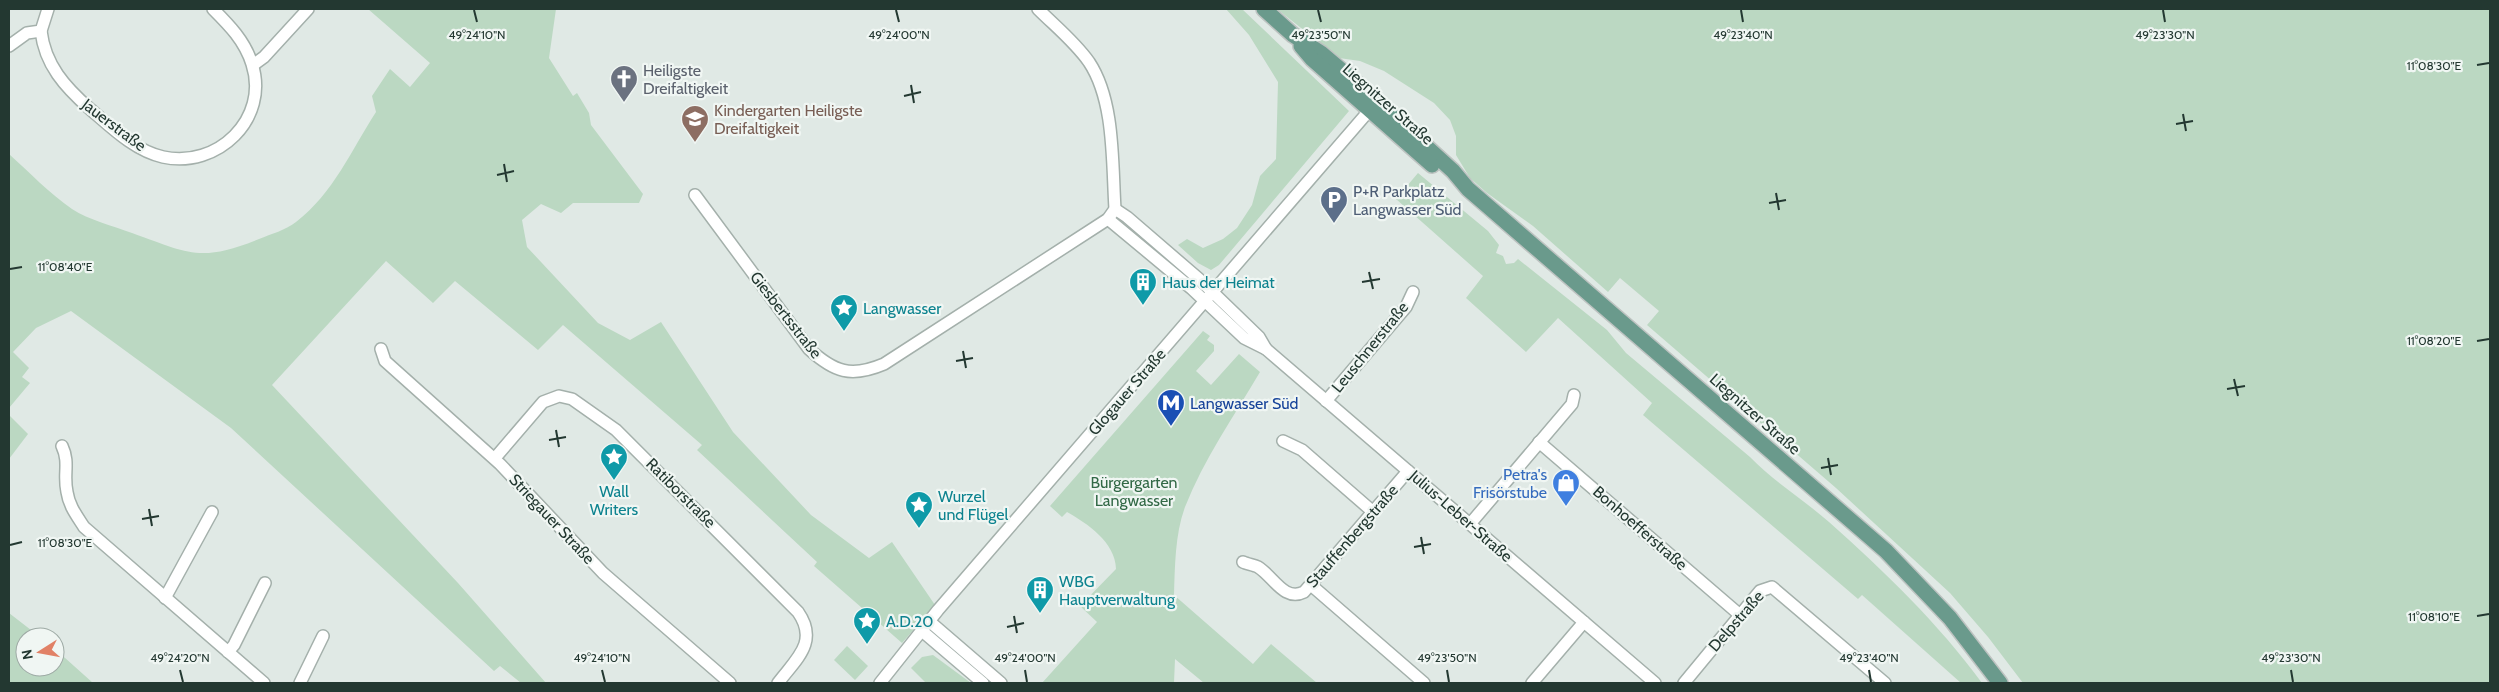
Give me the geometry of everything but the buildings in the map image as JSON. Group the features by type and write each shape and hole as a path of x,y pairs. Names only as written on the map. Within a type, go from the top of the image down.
{"main road":[{"name":"Liegnitzer Straße","path":"1264,9 1293,35 1312,59 1373,106 1441,173 1468,189 1886,551 1950,618 2000,683"}],"street":[{"name":"Jauerstraße","path":"48,9 41,31 43,50 53,70 80,100 112,128 144,151 163,157 183,159 204,155 224,146 249,116 255,87 253,65 244,42 213,9"},
{"path":"253,65 264,57 308,9"},
{"path":"1038,9 1082,52 1101,85 1107,108 1115,209 1108,219"},
{"path":"9,46 27,33 41,31"},
{"name":"Glogauer Straße","path":"880,683 929,621 1373,106"},
{"name":"Giesbertsstraße","path":"695,195 808,349 834,369 859,372 884,364 1108,219"},
{"name":"Julius-Leber-Straße","path":"1115,209 1127,217 1212,292 1259,337 1266,349"},
{"name":"Julius-Leber-Straße","path":"1108,219 1126,232 1244,338 1266,349 1655,683"},
{"name":"Leuschnerstraße","path":"1326,401 1406,307 1413,292"},
{"name":"Striegauer Straße","path":"381,349 385,361 494,458 603,573 730,683"},
{"path":"1470,524 1572,404 1574,395"},
{"name":"Ratiborstraße","path":"494,458 543,402 559,396 572,399 616,430 792,605 806,623 808,636 803,651 778,683"},
{"path":"1283,441 1302,450 1372,511"},
{"name":"Bonhoefferstraße","path":"1539,442 1740,614"},
{"path":"62,446 68,458 66,491 71,508 84,527 264,683"},
{"name":"Stauffenbergstraße","path":"1242,562 1258,567 1289,594 1296,596 1311,585 1408,471"},
{"path":"165,598 212,512"},
{"path":"228,652 234,645 265,583"},
{"path":"1311,585 1424,683"},
{"name":"Delpstraße","path":"1684,683 1760,591 1772,586 1885,683"},
{"path":"929,621 1001,683"},
{"path":"1532,683 1584,622"},
{"path":"922,631 983,683"},
{"path":"300,683 323,636"}],"green space":[{"path":"368,9 556,9 549,58 573,96 577,93 589,113 591,125 643,194 639,203 573,203 561,213 541,204 522,220 527,247 598,323 630,340 661,322 733,432 811,515 869,558 892,542 935,605 902,643 814,566 817,562 697,450 702,445 563,325 538,350 455,281 433,303 386,261 272,385 458,583 546,683 521,683 500,666 494,671 231,428 71,311 36,328 13,352 29,368 22,377 30,383 9,408 9,154 72,209 101,223 167,246 194,253 208,253 239,246 278,232 292,225 309,211 331,185 376,112 372,96 390,69 410,87 430,63"},
{"path":"1226,9 1242,9 1349,111 1219,265 1211,270 1198,263 1178,245 1187,239 1203,248 1223,239 1237,228 1252,205 1260,176 1276,159 1278,82 1249,35"},
{"path":"1277,9 2490,9 2490,683 2023,683 1988,637 1950,593 1836,488 1647,325 1659,311 1620,278 1608,292 1533,226 1487,193 1470,178 1456,155 1456,136 1450,120 1434,103 1384,71 1360,61 1339,58"},
{"path":"1418,173 1488,231 1499,245 1496,253 1503,256 1506,264 1514,263 1518,259 1607,330 1626,353 1769,475 1850,541 1929,619 1982,683 1961,683 1862,595 1858,599 1643,415 1652,403 1558,318 1526,352 1466,298 1483,276 1396,199"},
{"name":"Bürgergarten Langwasser","path":"1203,331 1210,336 1207,340 1214,345 1214,351 1196,371 1211,385 1239,354 1260,372 1210,455 1185,507 1177,539 1174,595 1253,664 1271,644 1317,683 1204,683 1175,659 1174,683 1042,683 1097,622 1080,606 1116,569 1111,550 1099,535 1067,512 1062,517 1050,506"},
{"path":"9,415 28,434 9,459"},
{"path":"9,613 27,627 15,627 15,677 65,677 65,658 93,683 9,683"},
{"path":"847,646 868,666 855,680 834,660"},
{"path":"933,655 971,683 926,683 911,668 922,657"}],"place":[{"name":"Heiligste Dreifaltigkeit","path":"624,103"},
{"name":"Kindergarten Heiligste Dreifaltigkeit","path":"695,143"},
{"name":"P+R Parkplatz Langwasser Süd","path":"1334,224"},
{"name":"Haus der Heimat","path":"1143,306"},
{"name":"Langwasser","path":"844,332"},
{"name":"Langwasser Süd","path":"1171,427"},
{"name":"Wall Writers","path":"614,481"},
{"name":"Petra's Frisörstube","path":"1566,507"},
{"name":"Wurzel und Flügel","path":"919,529"},
{"name":"WBG Hauptverwaltung","path":"1040,614"},
{"name":"A.D.20","path":"867,645"}]}
